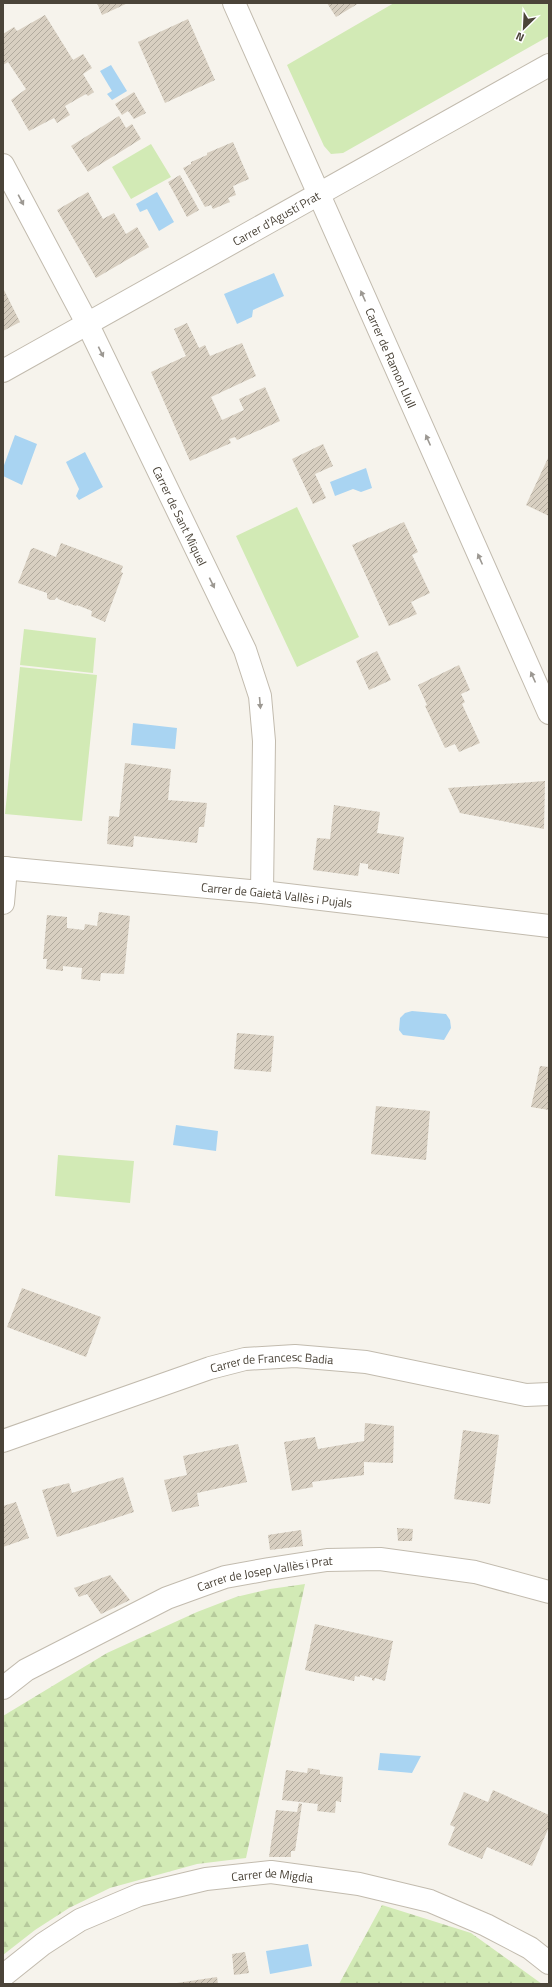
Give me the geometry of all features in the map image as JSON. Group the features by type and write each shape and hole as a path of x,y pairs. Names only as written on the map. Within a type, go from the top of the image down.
{"street":[{"name":"Carrer de Ramon Llull","path":"234,3 549,713"},
{"name":"Carrer d'Agustí Prat","path":"3,371 549,65"},
{"name":"Carrer de Sant Miquel","path":"3,166 87,323 245,650 258,690 264,741 262,892"},
{"name":"Carrer de Gaietà Vallès i Pujals","path":"5,868 262,892 549,926"},
{"path":"3,903 5,868"},
{"name":"Carrer de Francesc Badia","path":"3,1441 210,1368 245,1359 295,1356 366,1362 526,1395 549,1394"},
{"name":"Carrer de Josep Vallès i Prat","path":"3,1688 26,1670 167,1598 225,1577 269,1569 327,1560 380,1559 475,1572 549,1592"},
{"name":"Carrer de Migdia","path":"3,1976 43,1944 80,1920 139,1895 206,1879 271,1872 359,1884 430,1901 486,1925 530,1948 549,1963"}],"green space":[{"path":"394,3 549,3 549,36 343,153 331,154 324,146 287,65"},
{"path":"151,144 171,177 131,199 112,167"},
{"path":"297,507 359,637 297,667 236,536"},
{"path":"24,629 96,638 93,673 20,665"},
{"path":"20,667 97,675 82,821 5,814"},
{"path":"58,1155 134,1161 130,1203 55,1196"},
{"path":"305,1584 246,1858 197,1864 110,1888 69,1908 35,1930 3,1955 3,1716 107,1653 197,1612 236,1597 270,1589"},
{"path":"382,1905 471,1933 542,1984 339,1984"}],"water":[{"path":"111,65 127,91 112,100 107,94 112,91 100,71"},
{"path":"157,192 174,222 159,231 147,209 140,212 136,204"},
{"path":"274,273 284,296 253,310 252,317 237,324 224,294"},
{"path":"15,435 37,444 22,485 3,476 3,468"},
{"path":"85,452 103,487 79,500 76,496 79,489 66,462"},
{"path":"366,468 372,488 361,492 353,489 335,496 330,482"},
{"path":"133,723 177,728 175,749 131,745"},
{"path":"412,1011 446,1014 450,1020 451,1028 444,1040 403,1035 399,1030 400,1018 405,1013"},
{"path":"176,1125 218,1131 216,1151 173,1145"},
{"path":"380,1753 421,1756 412,1773 378,1770"},
{"path":"308,1944 312,1966 270,1974 266,1951"}],"building":[{"path":"97,3 128,3 102,15"},
{"path":"327,3 359,3 336,17"},
{"path":"45,15 73,60 83,54 92,68 83,74 94,92 88,96 86,94 65,106 70,115 57,123 54,118 29,131 11,100 26,89 8,62 3,65 3,34 14,27 17,31"},
{"path":"188,19 215,80 165,103 138,42"},
{"path":"134,92 146,113 134,119 128,111 122,115 115,104"},
{"path":"119,116 126,128 132,124 141,139 88,172 71,146"},
{"path":"233,142 249,179 233,186 236,195 228,198 230,202 213,209 211,205 205,207 183,168 191,164 191,162 207,155 207,153"},
{"path":"180,175 199,210 187,217 168,182"},
{"path":"88,192 103,219 114,213 126,234 137,227 149,247 96,278 57,210"},
{"path":"3,288 20,322 3,331"},
{"path":"187,323 199,348 205,345 210,356 242,343 256,376 211,397 222,420 244,410 239,399 265,387 280,421 237,440 235,437 229,439 231,443 190,461 151,372 186,356 174,329"},
{"path":"323,444 333,466 315,474 326,498 313,504 292,459"},
{"path":"549,456 549,516 526,505"},
{"path":"404,522 418,552 412,555 430,593 411,602 417,614 389,626 352,545"},
{"path":"61,543 123,566 121,572 123,573 105,622 91,616 92,611 58,599 57,597 54,600 50,600 47,598 47,593 18,583 31,549 34,548 56,557"},
{"path":"377,651 391,680 369,690 356,661"},
{"path":"459,665 470,690 461,694 465,702 462,704 480,743 459,752 455,744 445,748 425,706 427,705 418,685"},
{"path":"125,763 171,769 168,800 207,803 204,827 199,827 197,843 134,836 133,847 107,844 109,816 119,817"},
{"path":"545,781 544,829 460,813 448,788"},
{"path":"334,805 380,812 377,833 404,837 399,874 368,869 368,864 360,863 358,876 313,870 317,838 330,839"},
{"path":"99,912 130,916 124,974 101,973 100,981 81,979 82,968 63,966 63,971 46,969 47,959 43,959 47,915 67,917 67,928 84,930 85,924 97,926"},
{"path":"237,1033 274,1036 271,1072 234,1069"},
{"path":"540,1066 549,1067 549,1110 531,1107"},
{"path":"376,1106 430,1111 426,1160 371,1154"},
{"path":"22,1288 101,1317 86,1357 7,1327"},
{"path":"365,1423 394,1426 393,1463 364,1462 364,1475 312,1482 313,1487 292,1491 284,1442 315,1437 318,1449 364,1441"},
{"path":"463,1430 499,1435 490,1504 454,1499"},
{"path":"238,1444 247,1482 197,1493 199,1506 172,1512 164,1480 187,1475 183,1456"},
{"path":"123,1477 134,1512 57,1537 42,1490 69,1483 72,1493"},
{"path":"16,1502 29,1538 3,1547 3,1506"},
{"path":"397,1528 413,1529 412,1541 398,1541"},
{"path":"301,1530 303,1546 270,1550 268,1535"},
{"path":"110,1575 130,1600 101,1614 87,1594 79,1597 74,1588"},
{"path":"315,1624 393,1641 385,1681 375,1678 374,1681 372,1678 360,1675 360,1677 355,1676 354,1681 305,1670"},
{"path":"308,1768 320,1770 320,1774 343,1777 341,1802 336,1801 335,1813 317,1811 318,1804 282,1800 286,1770 307,1773"},
{"path":"493,1790 549,1815 549,1827 532,1866 487,1847 482,1859 448,1845 455,1827 450,1825 464,1792 488,1802"},
{"path":"299,1803 302,1804 295,1851 291,1851 291,1857 269,1857 276,1810 297,1812"},
{"path":"245,1952 249,1973 234,1975 232,1954"},
{"path":"217,1977 218,1984 177,1984 177,1983"}]}
